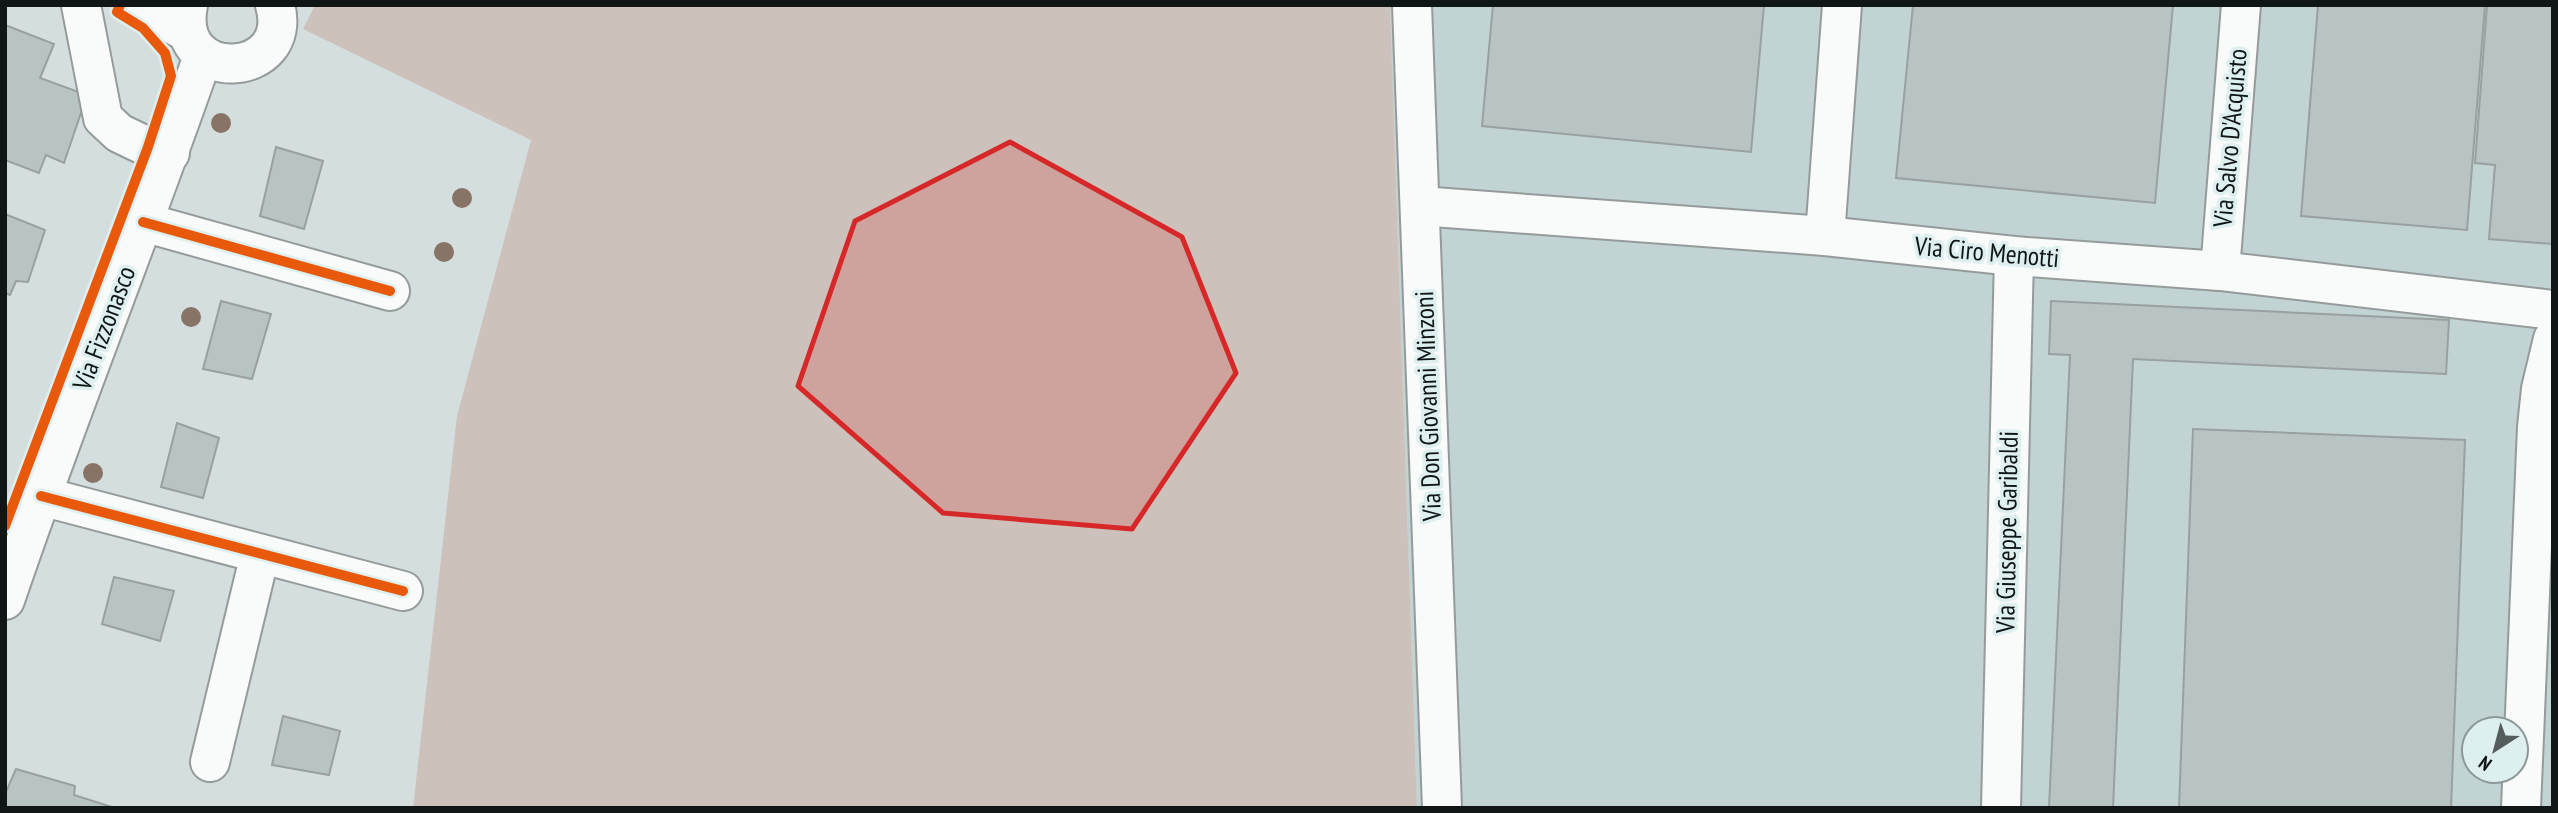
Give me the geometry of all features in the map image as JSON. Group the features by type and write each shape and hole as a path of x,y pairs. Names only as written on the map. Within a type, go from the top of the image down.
{"street":[{"path":"81,5 103,118 119,133 148,147 170,153"},
{"path":"137,5 193,31 217,63 231,65 246,63 260,56 270,45 276,31 278,15 275,5"},
{"name":"Via Don Giovanni Minzoni","path":"1412,5 1442,808"},
{"path":"1825,236 1842,5"},
{"name":"Via Salvo D'Acquisto","path":"2220,271 2241,5"},
{"name":"Via Fizzonasco","path":"5,600 41,496 170,153 193,31"},
{"name":"Via Ciro Menotti","path":"1420,206 1825,236 2014,256 2220,271 2553,310"},
{"path":"143,222 390,290"},
{"name":"Via Giuseppe Garibaldi","path":"2001,808 2014,256"},
{"path":"2521,808 2537,427 2541,389 2553,339"},
{"path":"41,496 402,591"},
{"path":"210,762 260,554"}],"highlighted area":[{"path":"1010,142 1182,237 1236,373 1132,529 943,513 798,386 855,221"}],"shaded area":[{"path":"315,5 1390,5 1417,808 413,808 457,416 531,140 303,29"},
{"path":"1390,5 2553,5 2553,808 1417,808"}],"building":[{"path":"1493,5 1764,5 1751,152 1482,126"},
{"path":"1913,5 2173,5 2155,203 1896,178"},
{"path":"2318,5 2485,5 2467,230 2301,216"},
{"path":"2487,5 2553,5 2553,244 2489,239 2495,165 2475,163"},
{"path":"5,25 54,44 40,78 87,95 64,163 46,155 39,173 5,160"},
{"path":"276,147 323,161 304,229 260,216"},
{"path":"5,214 45,230 28,282 16,281 10,295 5,293"},
{"path":"221,301 271,314 252,379 203,369"},
{"path":"2051,301 2449,320 2446,374 2133,359 2113,808 2049,808 2070,355 2049,354"},
{"path":"177,423 219,438 203,498 161,487"},
{"path":"2193,429 2465,440 2451,808 2179,808"},
{"path":"114,577 174,591 160,641 102,624"},
{"path":"283,716 340,731 329,775 272,765"},
{"path":"16,769 75,786 74,795 115,808 5,808 5,794"}],"cycle path":[{"path":"5,526 148,147 171,76 165,53 143,28 117,12 120,5"},
{"path":"143,222 390,291"},
{"path":"41,496 403,591"}]}
